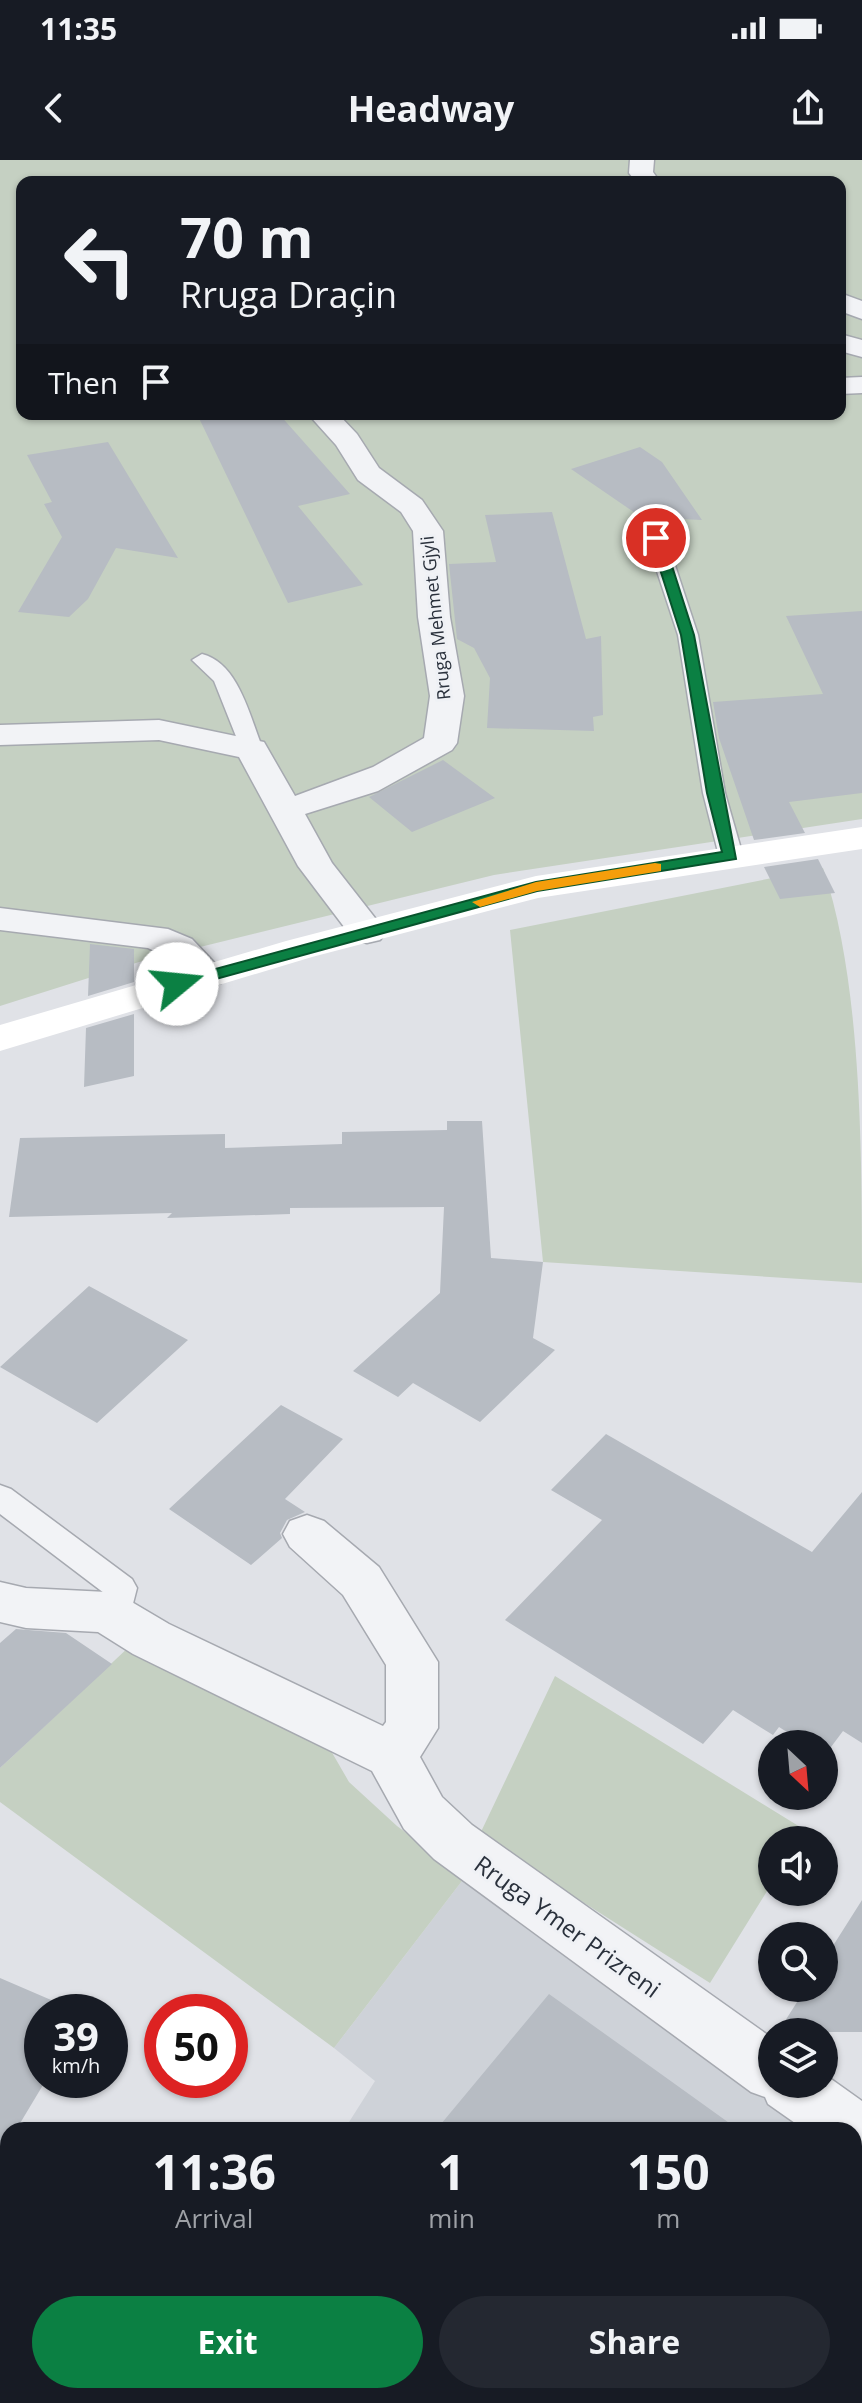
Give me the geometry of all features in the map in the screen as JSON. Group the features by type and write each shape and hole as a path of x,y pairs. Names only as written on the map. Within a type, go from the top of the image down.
{"main road":[{"path":"0,1038 207,975 536,887 862,838"}],"street":[{"name":"Rruga Mehmet Gjyli","path":"285,809 359,786 412,762 440,743 447,696 434,617 428,531 412,506 368,474 347,440 328,420"},
{"path":"0,735 73,730 159,730 252,749 316,866 367,932"},
{"path":"0,919 155,937 179,947 207,975"},
{"path":"0,1602 26,1608 107,1612 151,1639 391,1755 412,1728 412,1662 361,1581 307,1534"},
{"name":"Rruga Ymer Prizreni","path":"391,1755 423,1813 453,1842 758,2062"},
{"path":"809,2098 843,2122"}],"lane":[{"path":"656,538 688,635 714,793 731,856"},
{"path":"202,660 223,678 252,749"},
{"path":"0,1497 121,1588 116,1618"}],"shaded area":[{"path":"465,1877 758,2085 758,2098 777,2098 811,2122 349,2122 375,2081 334,2048"}],"green space":[{"path":"0,160 862,160 862,819 494,875 139,962 0,1006"},
{"path":"823,868 846,963 852,1016 860,1126 862,1283 543,1262 510,930"},
{"path":"131,1645 323,1737 349,1782 397,1826 465,1877 334,2048 0,1802 0,1768"},
{"path":"555,1676 758,1801 758,1810 773,1810 799,1826 758,1826 758,1906 710,1983 479,1836"}],"building":[{"path":"200,420 284,420 350,494 298,506 363,585 288,603"},
{"path":"108,442 178,558 116,548 88,599 69,617 18,612 62,537 44,504 52,502 27,455"},
{"path":"640,447 662,462 702,520 641,517 571,469"},
{"path":"552,512 586,639 601,636 603,715 593,717 594,731 487,728 490,678 474,648 457,639 449,564 496,562 485,515"},
{"path":"862,611 862,793 789,802 805,833 754,840 719,738 713,702 823,694 786,616"},
{"path":"443,760 495,798 412,832 369,797"},
{"path":"818,859 835,893 780,899 764,867"},
{"path":"90,944 134,949 134,982 88,996"},
{"path":"134,1014 134,1076 84,1087 86,1028"},
{"path":"447,1121 482,1121 491,1258 543,1262 533,1338 555,1350 480,1422 413,1383 398,1397 353,1371 440,1293 444,1207 290,1208 290,1214 167,1218 172,1213 9,1217 20,1138 225,1134 225,1148 342,1144 342,1132 447,1130"},
{"path":"89,1286 188,1340 97,1423 0,1367"},
{"path":"281,1405 343,1439 285,1499 305,1512 287,1520 280,1533 282,1538 251,1565 169,1509"},
{"path":"606,1434 812,1552 862,1492 862,1743 843,1731 838,1738 838,1730 784,1730 779,1727 777,1730 765,1730 733,1710 703,1744 505,1620 602,1520 551,1490"},
{"path":"16,1629 66,1633 112,1664 0,1768 0,1643"},
{"path":"862,1900 862,2032 838,2032 838,2018 787,2018 797,2002 838,2002 838,1938"},
{"path":"0,1978 37,1994 24,1994 24,2098 35,2098 21,2122 0,2122"},
{"path":"549,1994 728,2122 443,2122"}],"slow traffic":[{"path":"480,902 536,887 655,868"}],"route":[{"path":"177,984 536,887 731,856 714,793 688,635 656,538"}]}
